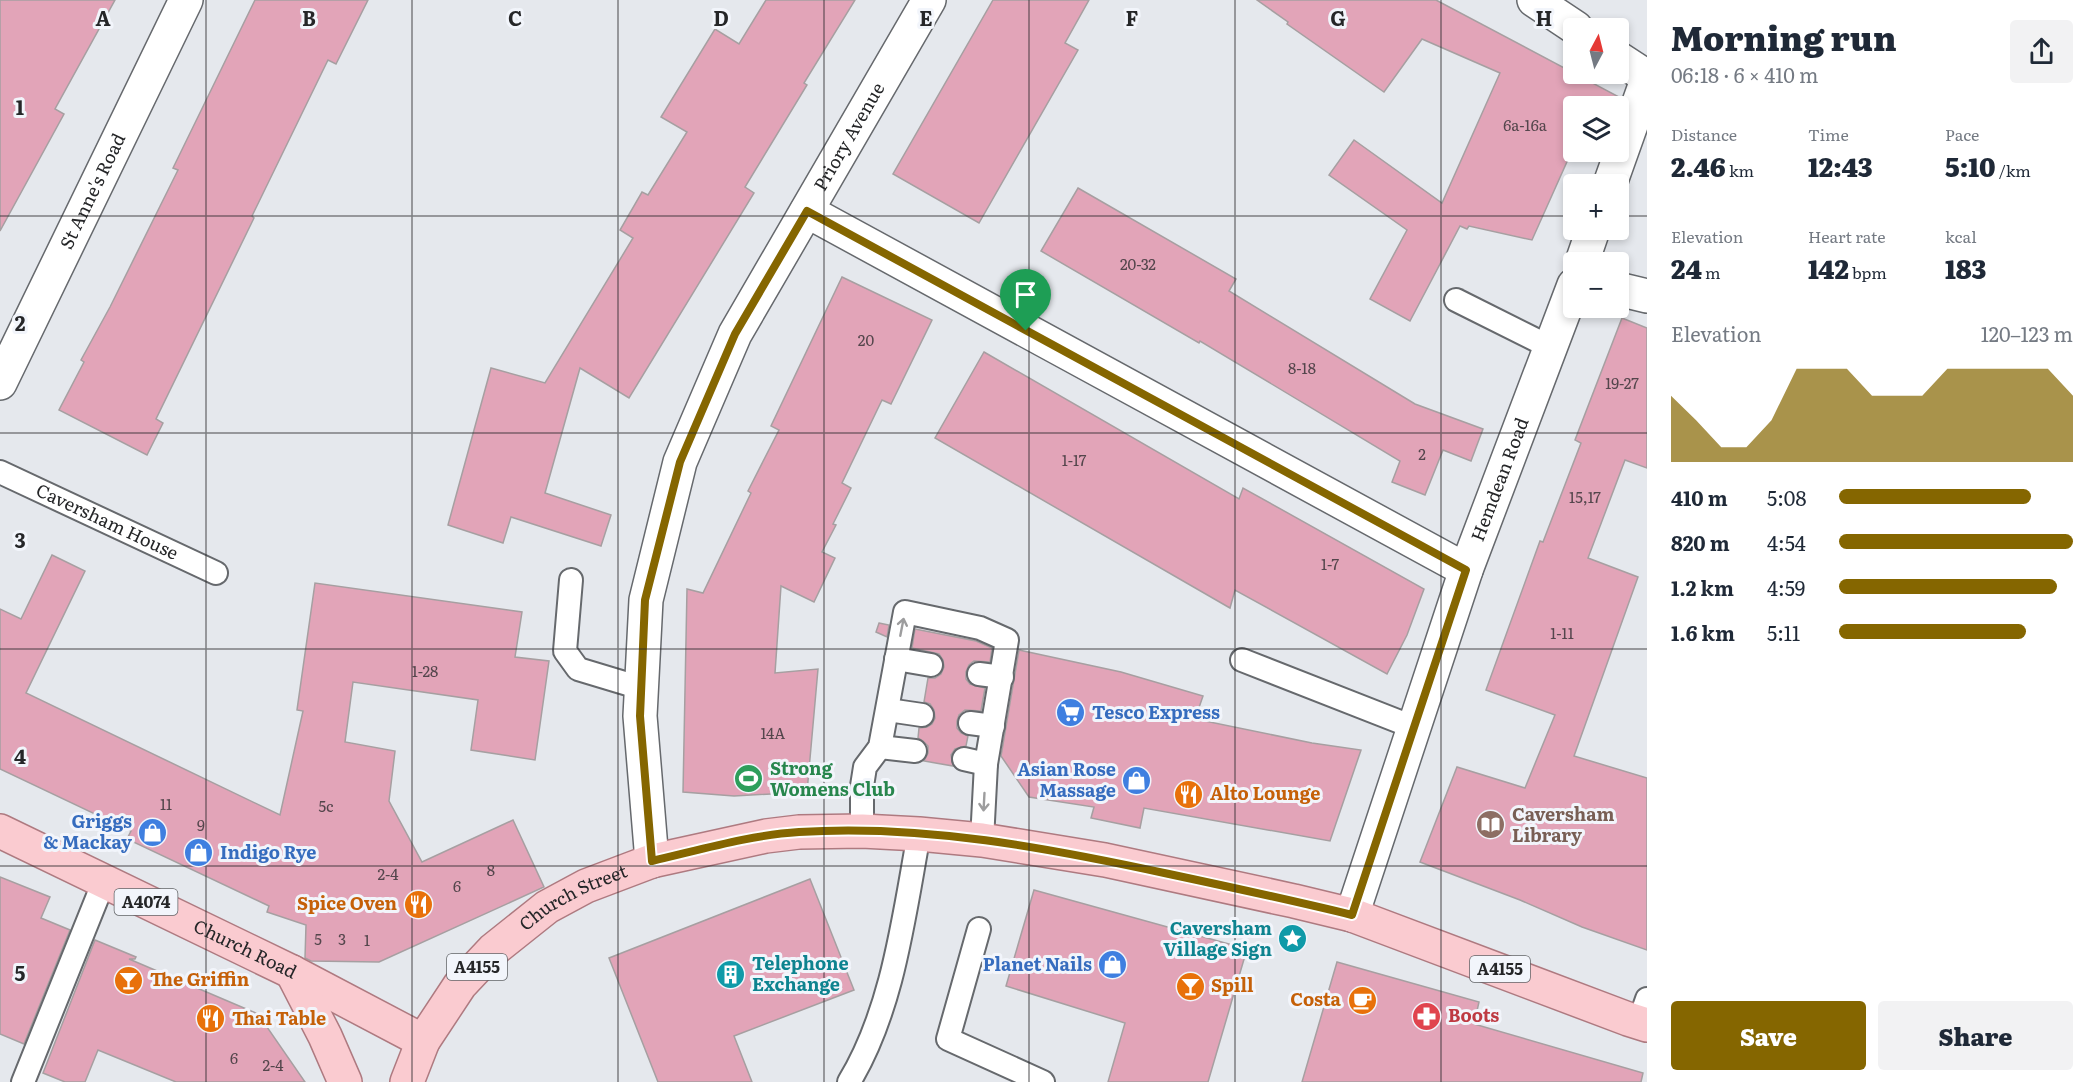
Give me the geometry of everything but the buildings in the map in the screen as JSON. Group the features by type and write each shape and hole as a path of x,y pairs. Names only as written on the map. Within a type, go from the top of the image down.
{"main road":[{"name":"Church Road","path":"0,831 292,972 423,1041"},
{"name":"Church Street","path":"423,1041 460,985 487,957 547,907 586,886 652,861 766,836 799,832 862,831 919,834 982,840 1105,860 1352,915 1644,1015"},
{"path":"292,972 326,1036 345,1082"},
{"name":"A4155","path":"407,1082 423,1041"}],"street":[{"name":"St Anne's Road","path":"0,383 186,0"},
{"name":"Priory Avenue","path":"652,861 640,716 645,600 680,462 735,334 929,0"},
{"path":"1534,0 1563,19"},
{"path":"1614,174 1647,79 1629,66"},
{"path":"807,211 1466,570"},
{"path":"1629,292 1647,296"},
{"name":"Hemdean Road","path":"1352,915 1466,570 1563,313"}],"lane":[{"path":"1456,300 1550,347"},
{"name":"Caversham House","path":"0,472 216,573"},
{"path":"571,580 565,651 578,669 641,688"},
{"path":"862,831 862,786 865,767 880,747 905,612 980,628 1008,640 990,676 993,726 986,764 982,840"},
{"path":"896,659 931,665"},
{"path":"1242,660 1413,727"},
{"path":"888,710 922,715"},
{"path":"970,723 993,726"},
{"path":"880,747 915,751"},
{"path":"964,759 986,764"},
{"path":"849,1082 857,1069 882,1008 902,931 919,834"},
{"path":"23,1082 104,881"},
{"path":"979,929 948,1039 1043,1082"}],"place":[{"name":"Tesco Express","path":"1071,713"},
{"name":"Strong Womens Club","path":"749,779"},
{"name":"Asian Rose Massage","path":"1137,780"},
{"name":"Alto Lounge","path":"1189,794"},
{"name":"Caversham Library","path":"1491,825"},
{"name":"Griggs & Mackay","path":"153,832"},
{"name":"Indigo Rye","path":"199,853"},
{"name":"Spice Oven","path":"418,904"},
{"name":"Caversham Village Sign","path":"1293,939"},
{"name":"Planet Nails","path":"1113,965"},
{"name":"Telephone Exchange","path":"731,974"},
{"name":"The Griffin","path":"129,980"},
{"name":"Spill","path":"1190,986"},
{"name":"Costa","path":"1362,1000"},
{"name":"Boots","path":"1427,1016"},
{"name":"Thai Table","path":"211,1019"}],"route":[{"path":"807,211 1026,331 1466,570 1352,915 1105,860 982,840 919,834 862,831 799,832 766,836 652,861 640,716 645,600 680,462 735,334 807,211"}]}
